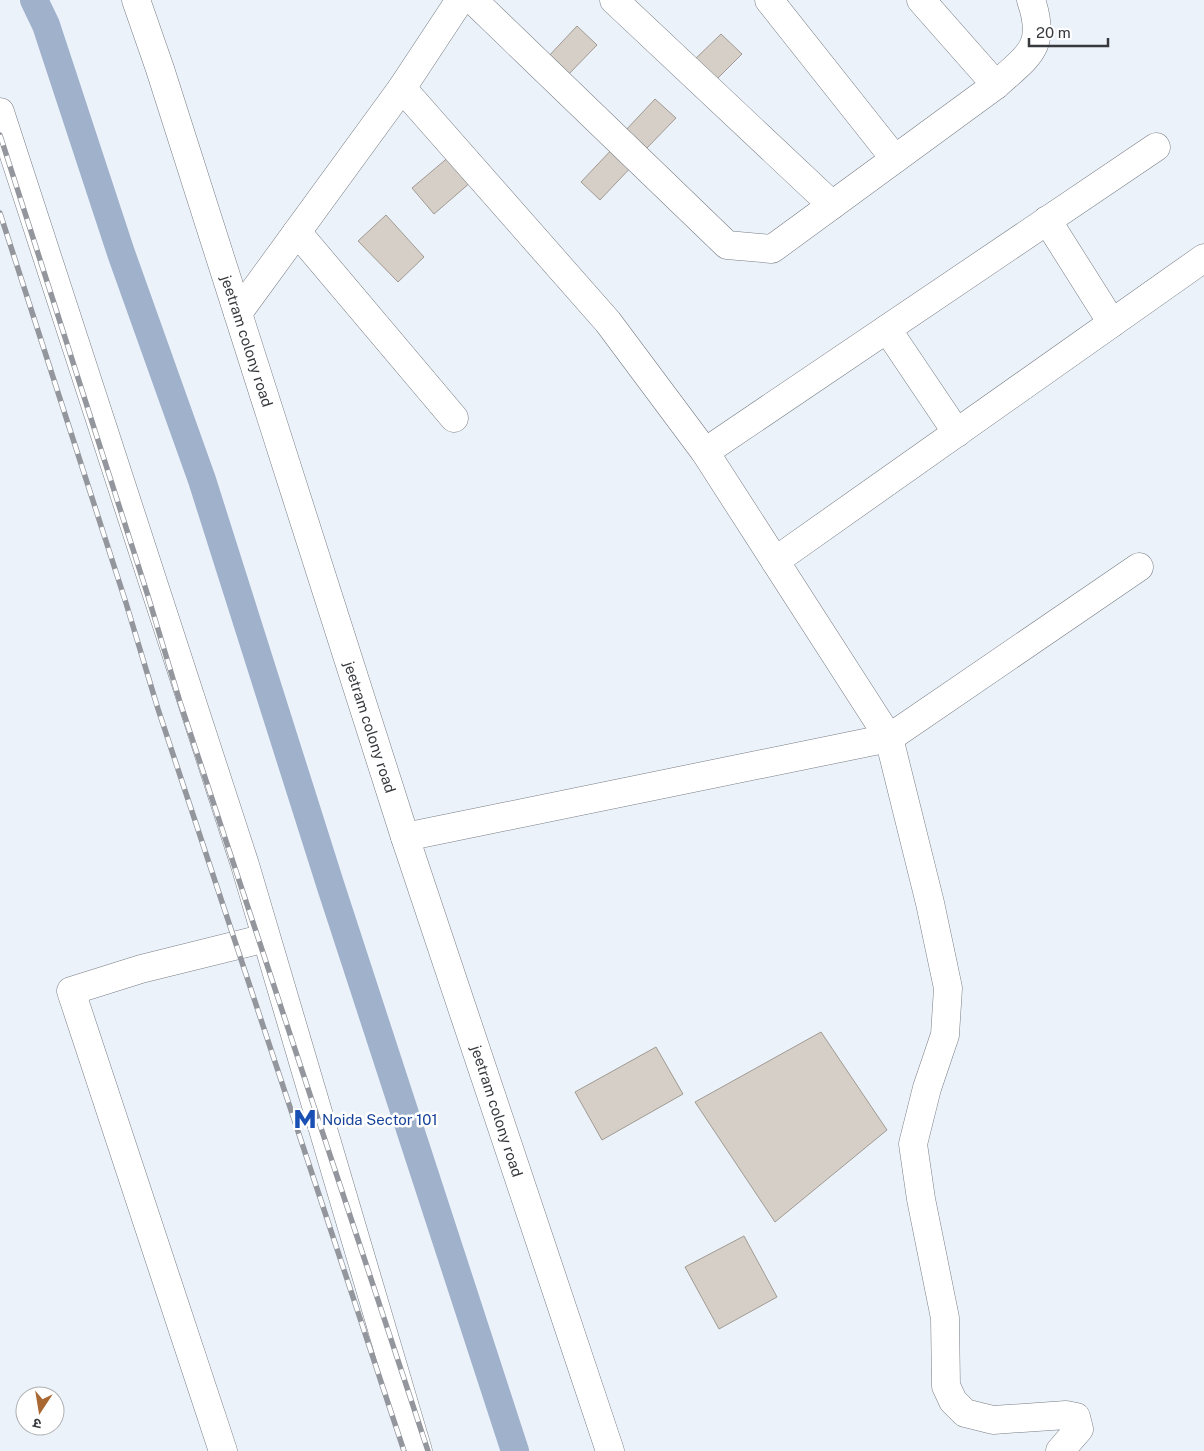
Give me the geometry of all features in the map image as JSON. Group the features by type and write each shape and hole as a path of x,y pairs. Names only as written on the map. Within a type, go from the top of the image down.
{"street":[{"name":"jeetram colony road","path":"136,0 160,68 405,837 610,1451"},
{"path":"238,313 402,88 460,0"},
{"path":"473,0 727,245 772,250 996,85 1026,57 1038,37 1037,17 1031,0"},
{"path":"614,0 832,205"},
{"path":"770,0 895,159"},
{"path":"921,0 996,85"},
{"path":"402,88 608,322 705,452 890,738 930,903 948,988 946,1035 927,1088 913,1144 921,1199 945,1318 946,1386 954,1401 965,1413 993,1420 1066,1415 1076,1417 1079,1429 1060,1451"},
{"path":"0,112 245,865 418,1451"},
{"path":"705,452 1156,147"},
{"path":"1047,220 1112,323"},
{"path":"297,232 454,418"},
{"path":"775,561 1204,258"},
{"path":"887,329 957,433"},
{"path":"405,837 890,738 1139,567"},
{"path":"223,1451 71,991 141,968 266,938"}],"building":[{"path":"577,26 597,45 566,77 546,59"},
{"path":"721,34 742,54 712,84 691,63"},
{"path":"655,99 676,118 645,150 625,131"},
{"path":"615,146 634,164 600,200 581,182"},
{"path":"457,150 479,175 434,214 412,188"},
{"path":"386,215 424,257 398,282 358,241"},
{"path":"821,1032 887,1130 775,1222 695,1102"},
{"path":"656,1047 683,1094 602,1140 575,1092"},
{"path":"744,1236 777,1297 719,1329 685,1267"}],"waterway":[{"path":"34,0 46,25 121,253 202,480 331,887 515,1451"}],"railway":[{"path":"0,135 148,596 180,702 428,1451"},
{"path":"0,213 126,603 158,709 404,1451"}],"place":[{"name":"Noida Sector 101","path":"305,1119"}]}
